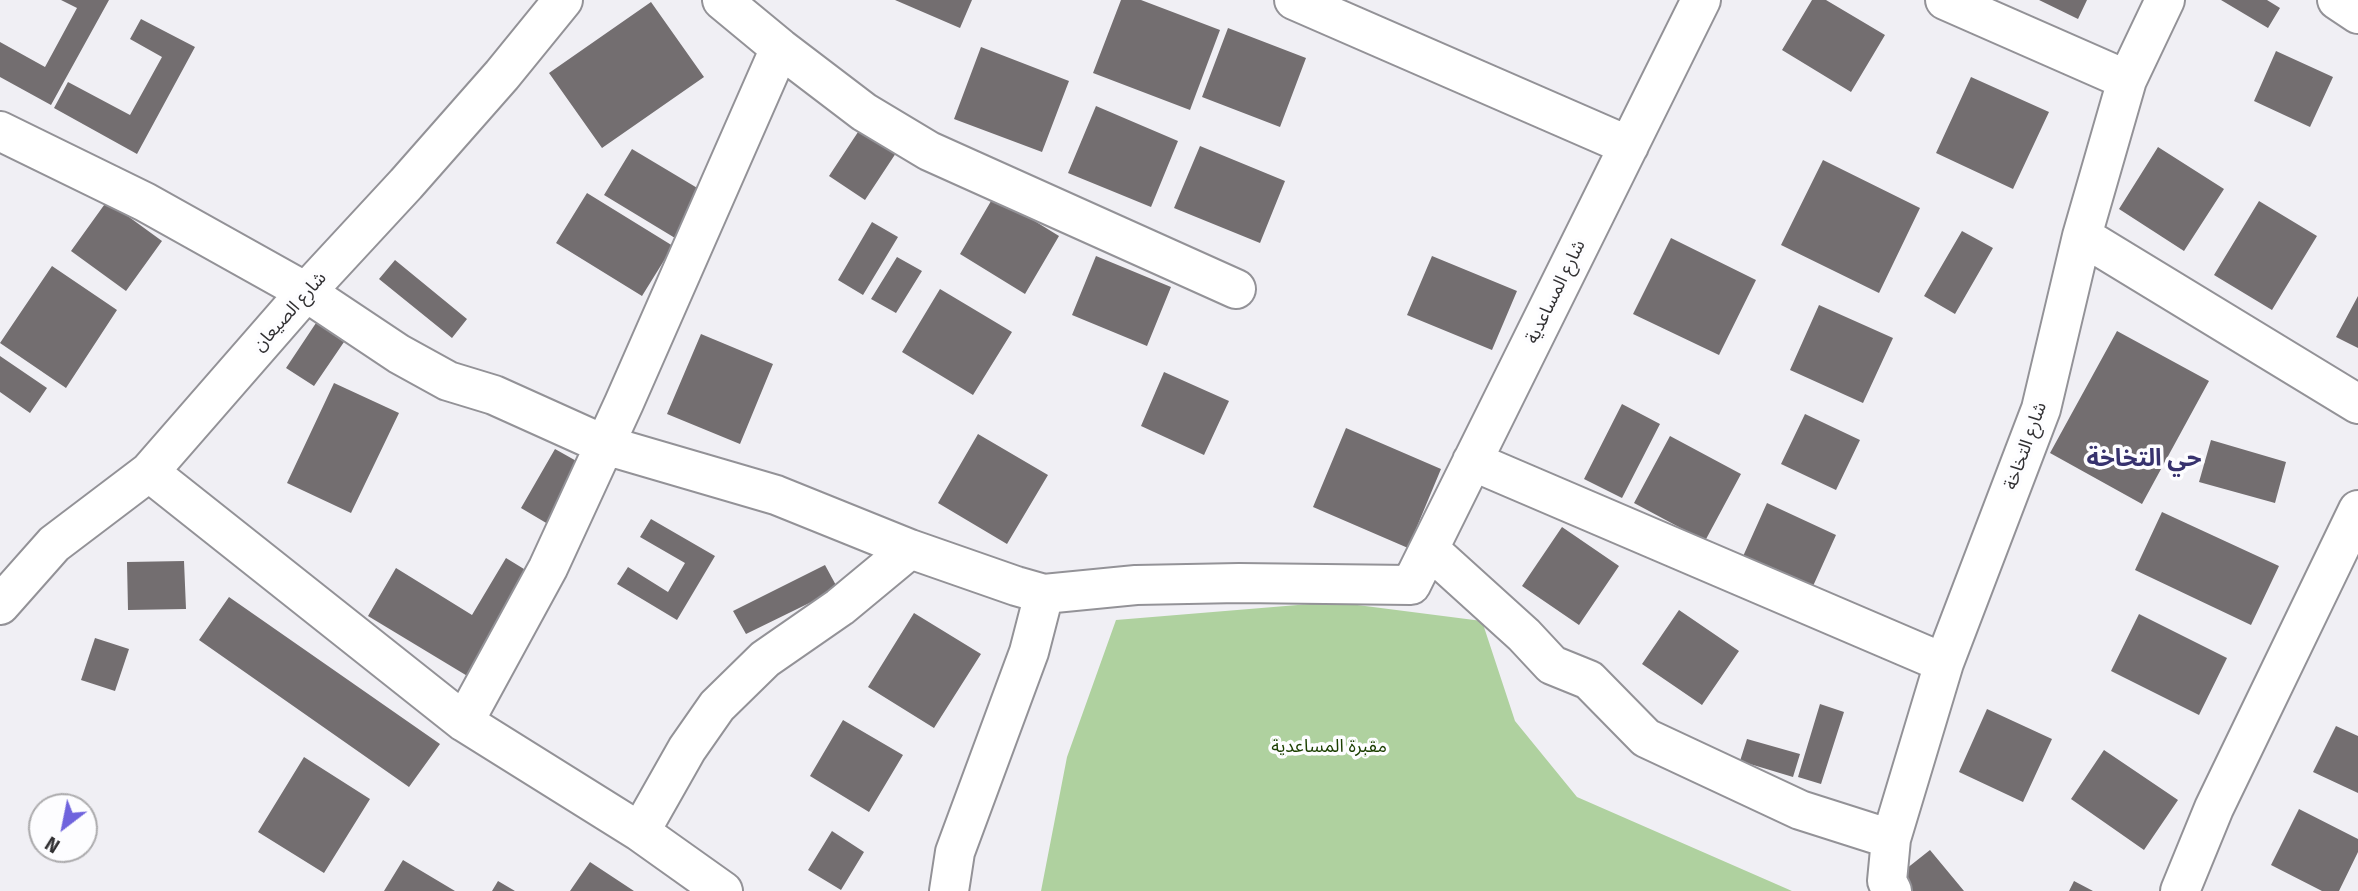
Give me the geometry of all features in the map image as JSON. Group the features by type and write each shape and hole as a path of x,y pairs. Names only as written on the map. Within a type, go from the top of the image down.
{"street":[{"name":"شارع الصيعان","path":"0,605 54,544 149,472 306,292 502,75 562,0"},
{"path":"722,0 864,112 929,151 1236,289"},
{"path":"1294,0 1629,146"},
{"name":"شارع المساعدية","path":"1044,594 1162,584 1411,585 1701,0"},
{"path":"1945,0 2127,80"},
{"name":"شارع التخاخة","path":"1892,891 1887,881 1891,839 1944,663 2041,409 2082,236 2127,80 2165,0"},
{"path":"2337,0 2358,14"},
{"path":"464,722 548,568 780,48"},
{"path":"0,131 145,202 306,292 353,325 448,381 494,395 605,444 776,495 910,549 1044,594 1029,652 955,852 949,891"},
{"path":"2082,236 2358,404"},
{"path":"1472,461 1944,663"},
{"path":"149,472 464,722 640,832 723,891"},
{"path":"2180,891 2214,808 2358,510"},
{"path":"640,832 687,749 717,706 765,659 840,607 910,549"},
{"path":"1429,549 1524,635 1552,665 1589,680 1646,738 1801,810 1891,839"}],"green space":[{"name":"مقبرة المساعدية","path":"1334,602 1482,621 1515,721 1577,797 1792,891 1041,891 1067,757 1116,620"}],"building":[{"path":"61,0 109,0 51,105 0,77 0,42 45,67 77,8"},
{"path":"895,0 972,0 960,28"},
{"path":"1121,0 1141,0 1220,30 1190,110 1093,73"},
{"path":"1812,0 1826,0 1885,35 1851,92 1782,50"},
{"path":"2039,0 2087,0 2078,19"},
{"path":"2221,0 2267,0 2280,8 2268,28"},
{"path":"651,2 704,77 602,148 549,73"},
{"path":"141,19 195,47 137,154 54,108 68,82 130,115 162,57 130,39"},
{"path":"1228,28 1306,58 1280,127 1202,97"},
{"path":"981,47 1069,81 1042,152 954,119"},
{"path":"2276,51 2333,77 2310,127 2254,101"},
{"path":"1971,77 2049,112 2013,189 1936,153"},
{"path":"1096,106 1178,141 1151,207 1068,173"},
{"path":"860,129 896,153 865,200 829,176"},
{"path":"1200,146 1285,181 1260,243 1174,208"},
{"path":"2158,147 2224,189 2184,251 2119,209"},
{"path":"632,149 704,192 675,238 604,195"},
{"path":"1823,160 1920,208 1879,293 1781,245"},
{"path":"587,193 673,246 642,296 556,243"},
{"path":"994,196 1059,236 1025,294 960,254"},
{"path":"107,201 162,241 126,291 71,251"},
{"path":"2259,201 2317,236 2272,310 2214,275"},
{"path":"872,222 898,237 863,295 838,280"},
{"path":"1962,231 1993,248 1955,314 1924,296"},
{"path":"1671,238 1756,280 1719,355 1633,314"},
{"path":"1096,256 1171,287 1147,346 1072,315"},
{"path":"1432,256 1517,291 1492,350 1407,315"},
{"path":"897,257 922,271 896,313 871,299"},
{"path":"395,260 467,319 452,338 379,279"},
{"path":"52,266 117,310 66,388 0,343"},
{"path":"940,289 1012,332 973,395 902,352"},
{"path":"2358,296 2358,348 2336,337"},
{"path":"1819,305 1893,338 1863,403 1790,370"},
{"path":"316,323 344,342 314,386 286,368"},
{"path":"2117,331 2209,381 2142,504 2050,453"},
{"path":"701,334 773,364 740,444 667,414"},
{"path":"0,356 47,388 30,413 0,392"},
{"path":"1164,372 1229,401 1204,455 1141,426"},
{"path":"334,383 399,413 351,513 287,483"},
{"path":"1622,404 1660,424 1622,498 1584,479"},
{"path":"1805,414 1860,440 1836,490 1781,464"},
{"path":"1346,428 1441,469 1408,548 1313,507"},
{"path":"978,434 1048,475 1007,544 938,503"},
{"path":"1670,436 1741,474 1705,541 1634,503"},
{"path":"2211,440 2286,462 2275,503 2199,482"},
{"path":"555,449 587,467 553,527 521,508"},
{"path":"1767,503 1836,535 1809,595 1740,563"},
{"path":"2162,512 2279,566 2251,625 2135,570"},
{"path":"651,519 715,556 677,620 617,584 628,567 668,592 685,563 640,537"},
{"path":"1562,527 1619,566 1579,625 1522,586"},
{"path":"506,558 537,577 474,680 368,616 396,568 472,615"},
{"path":"184,561 186,609 128,610 127,562"},
{"path":"825,565 838,589 746,634 733,611"},
{"path":"229,597 440,744 409,787 199,640"},
{"path":"1679,610 1739,651 1702,705 1642,664"},
{"path":"914,613 981,654 934,728 868,687"},
{"path":"2139,614 2227,658 2199,715 2111,671"},
{"path":"95,638 129,649 115,691 81,680"},
{"path":"1820,704 1844,712 1821,784 1798,777"},
{"path":"1987,709 2052,739 2023,802 1959,772"},
{"path":"843,720 903,755 869,812 810,776"},
{"path":"2336,726 2358,736 2358,793 2313,772"},
{"path":"1747,739 1800,754 1793,777 1740,761"},
{"path":"2104,750 2178,800 2144,850 2071,799"},
{"path":"304,757 370,799 324,873 258,832"},
{"path":"2299,809 2358,839 2358,852 2339,891 2322,891 2271,865"},
{"path":"832,831 864,852 841,890 808,870"},
{"path":"1930,850 1964,891 1901,891 1892,880"},
{"path":"403,860 455,891 384,891"},
{"path":"590,862 634,891 570,891"},
{"path":"498,881 515,891 492,891"},
{"path":"2074,881 2093,891 2069,891"}],"district":[{"name":"حي التخاخة","path":"2144,459"}]}
